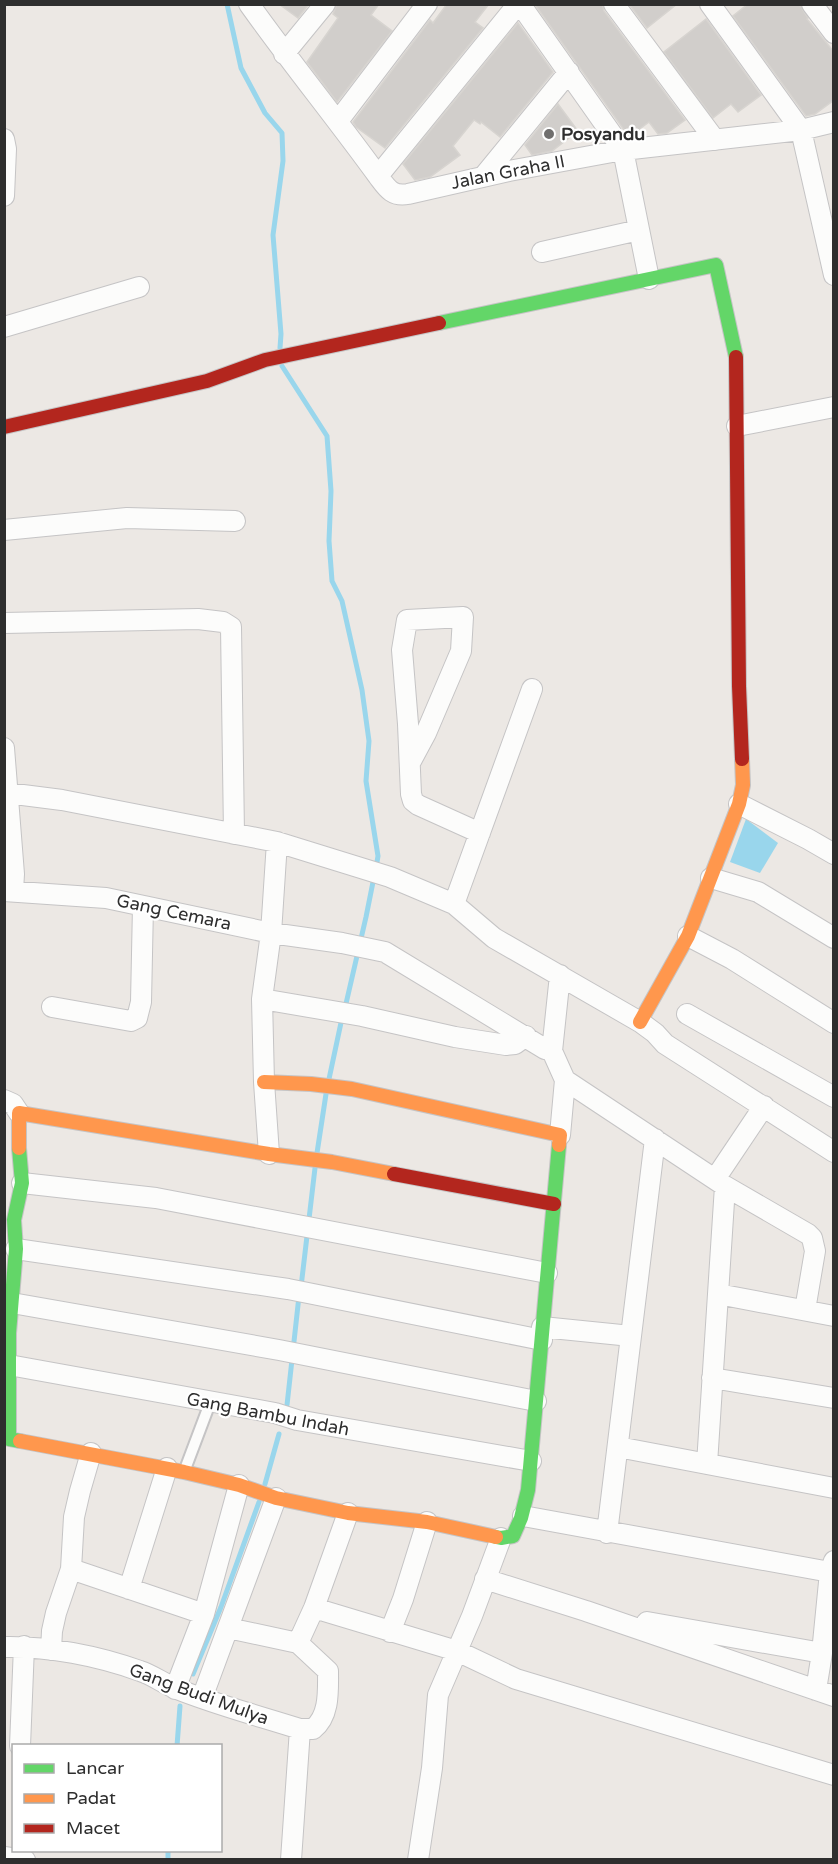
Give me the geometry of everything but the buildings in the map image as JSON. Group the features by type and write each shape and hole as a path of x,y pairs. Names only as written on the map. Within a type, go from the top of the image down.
{"street":[{"path":"249,4 284,54 338,121 378,176 519,4 623,150 649,279"},
{"path":"284,54 325,4"},
{"path":"338,121 427,4"},
{"path":"614,4 715,140"},
{"path":"710,4 801,130 826,209 834,275"},
{"path":"812,4 834,33"},
{"path":"483,177 569,72"},
{"name":"Jalan Graha II","path":"378,176 396,195 408,194 623,150 801,130 834,122"},
{"path":"4,140 6,149 4,196"},
{"path":"542,252 639,230"},
{"path":"4,427 207,381 265,360 303,351 716,265 736,352 739,686 743,784 739,804 688,936 640,1022"},
{"path":"4,327 139,287"},
{"path":"737,426 834,407"},
{"path":"4,530 127,518 235,521"},
{"path":"411,760 426,733 461,651 463,618 407,620 402,650 411,760 411,794 415,803 480,833"},
{"path":"4,623 198,619 223,622 231,627 234,834"},
{"path":"454,904 532,689"},
{"path":"4,748 14,874 9,891"},
{"path":"7,793 62,800 277,842 390,876 454,904 494,938 640,1022 665,1044 834,1152"},
{"path":"739,804 834,854"},
{"path":"269,1154 262,999 271,933 277,842"},
{"path":"711,878 758,892 834,938"},
{"name":"Gang Cemara","path":"9,891 106,898 271,933 342,943 385,952 545,1048 552,1050"},
{"path":"52,1007 131,1021 137,1018 141,1002 144,906"},
{"path":"688,936 732,959 834,1023"},
{"path":"554,1204 332,1162 269,1154 12,1106 22,1183 9,1220 16,1250 7,1365 9,1438 176,1470 245,1487 271,1496 348,1513 427,1522 501,1538 513,1536 523,1516 527,1498 531,1461 547,1273 554,1204 565,1080 552,1050 560,975"},
{"path":"262,999 362,1016 455,1037 506,1045 515,1044 526,1036"},
{"path":"687,1014 834,1098"},
{"path":"565,1080 720,1183 808,1234 812,1238 814,1251 805,1310"},
{"path":"264,1082 352,1089 560,1135"},
{"path":"707,1464 718,1294 720,1183 764,1106"},
{"path":"607,1533 655,1139"},
{"path":"22,1183 156,1198 547,1273"},
{"path":"16,1250 288,1289 542,1334 631,1336"},
{"path":"718,1294 834,1316"},
{"path":"12,1304 279,1350 536,1401"},
{"name":"Gang Bambu Indah","path":"7,1365 531,1461"},
{"path":"712,1378 834,1398"},
{"path":"618,1447 834,1488"},
{"path":"51,1650 56,1613 71,1569 74,1517 91,1454"},
{"path":"129,1589 176,1470"},
{"path":"175,1689 204,1614 245,1487"},
{"path":"202,1698 228,1628 271,1496"},
{"path":"298,1643 314,1608 348,1513"},
{"path":"484,1579 586,1611 825,1693 822,1653 829,1619 832,1567 607,1533 523,1516"},
{"path":"390,1632 404,1599 427,1522"},
{"path":"418,1860 432,1768 438,1695 472,1616 501,1538"},
{"path":"71,1569 204,1614"},
{"path":"314,1608 457,1651 516,1679 834,1775"},
{"path":"586,1611 822,1653"},
{"path":"228,1628 298,1643 328,1671 329,1693 320,1723 313,1729 300,1729 291,1860"},
{"path":"20,1744 24,1646"},
{"name":"Gang Budi Mulya","path":"4,1647 24,1646 87,1656 142,1671 175,1689 300,1729"}],"lane":[{"path":"176,1470 210,1403"}],"water":[{"path":"746,819 778,843 760,873 730,862"}],"waterway":[{"path":"227,4 241,68 265,113 282,133 283,161 273,235 281,334 280,348"},
{"path":"282,366 327,436 331,491 329,541 332,581 342,601 362,690 369,741 366,781 378,856 376,868"},
{"path":"345,1008 374,877"},
{"path":"329,1079 342,1018"},
{"path":"317,1153 326,1094"},
{"path":"301,1287 315,1168"},
{"path":"287,1405 299,1296"},
{"path":"265,1484 279,1434"},
{"path":"193,1674 221,1607 259,1502"},
{"path":"177,1744 180,1706"},
{"path":"168,1852 168,1858"}],"traffic: fast":[{"path":"439,323 716,265 736,357"},
{"path":"496,1537 513,1536 521,1518 528,1490 559,1145"},
{"path":"19,1148 22,1183 14,1220 16,1249 9,1333 9,1439 20,1441"}],"traffic: slow":[{"path":"640,1022 688,936 739,804 743,785 742,759"},
{"path":"264,1082 352,1089 560,1135 559,1145"},
{"path":"19,1148 19,1113 269,1154 332,1162 394,1174"},
{"path":"20,1441 184,1472 239,1485 276,1498 348,1513 427,1522 496,1537"}],"traffic: jam":[{"path":"4,427 207,381 265,360 439,323"},
{"path":"736,357 739,686 742,759"},
{"path":"394,1174 554,1204"}],"place":[{"name":"Posyandu","path":"549,134"}]}
